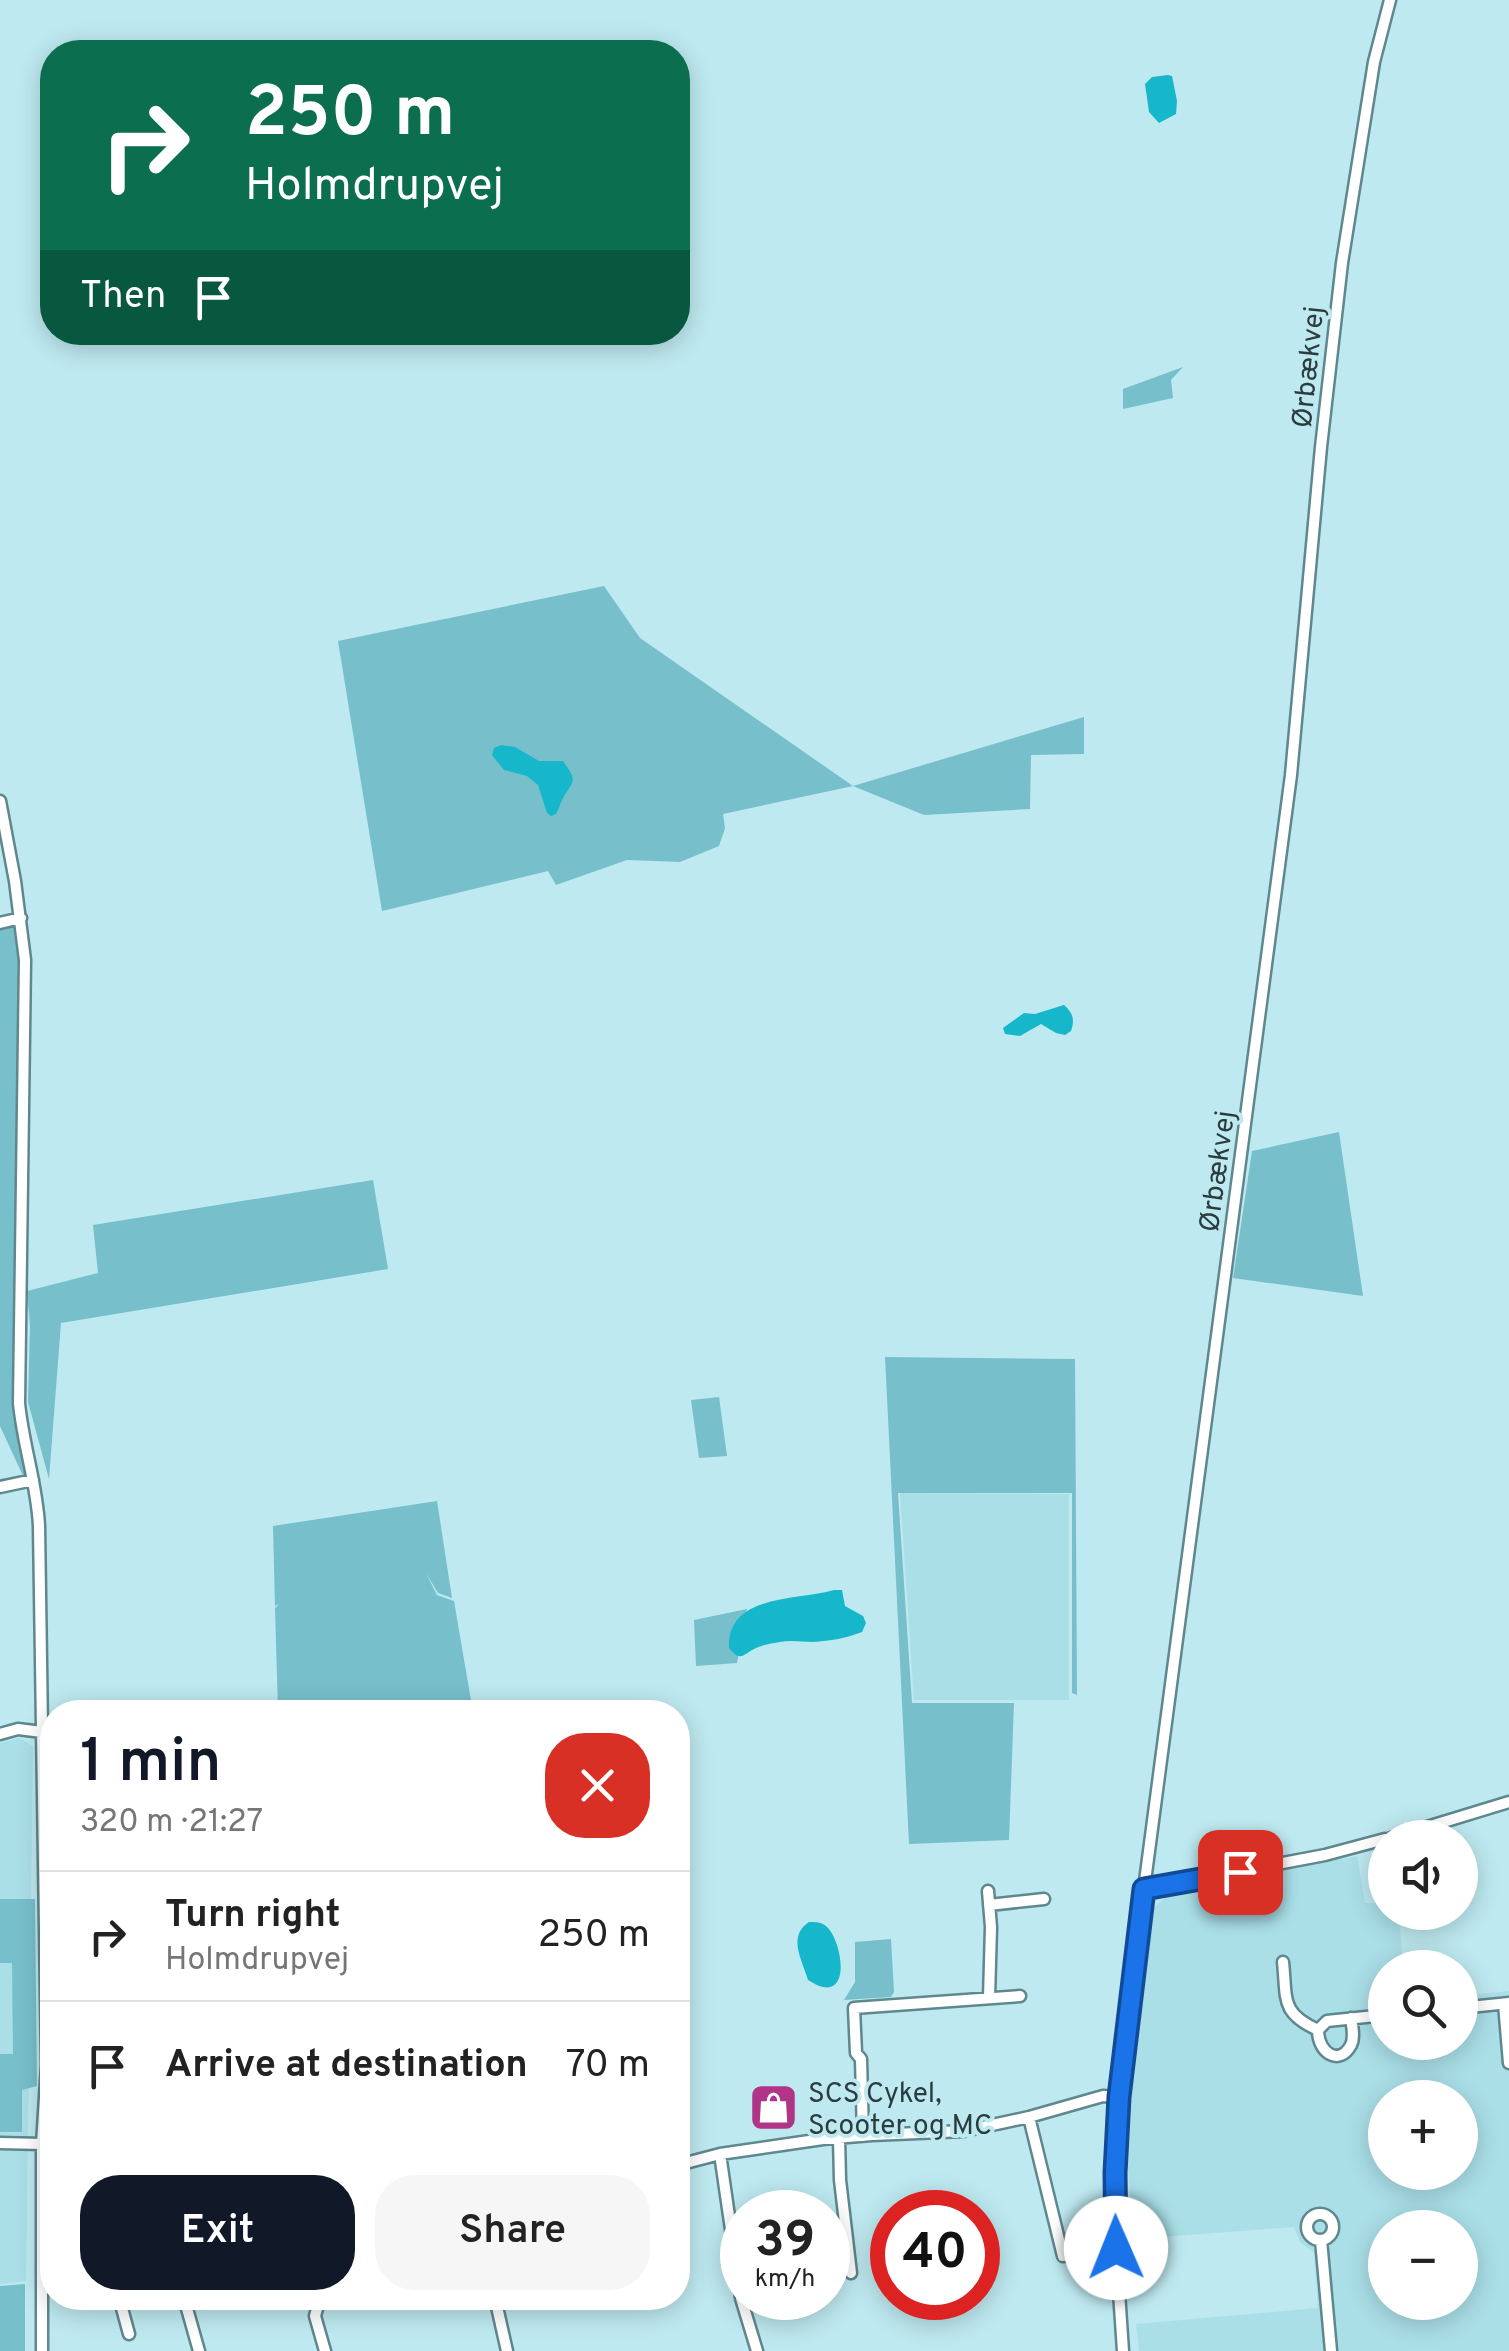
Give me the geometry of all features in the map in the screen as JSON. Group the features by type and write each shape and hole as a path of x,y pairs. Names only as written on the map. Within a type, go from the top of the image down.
{"street":[{"name":"Ørbækvej","path":"1123,2351 1116,2248 1119,2097 1287,813 1342,263 1374,62 1390,0"},
{"path":"0,800 21,918 24,960 19,1403 38,1504 42,1700"},
{"path":"0,923 21,918"},
{"path":"0,1487 32,1480"},
{"path":"0,1734 18,1729 40,1732"},
{"path":"1448,1820 1509,1802"},
{"path":"1144,1889 1368,1843"},
{"path":"988,1891 989,1998"},
{"path":"989,1905 1044,1900"},
{"path":"1283,1962 1292,2014 1318,2030"},
{"path":"863,2136 861,2059 856,2052 854,2008 1020,1996"},
{"path":"1478,2006 1506,2004 1509,2063"},
{"path":"1351,2018 1351,2044 1345,2052 1334,2056 1325,2053 1318,2044 1318,2030 1328,2020 1368,2016"},
{"path":"690,2162 720,2154 839,2138 964,2131 1103,2096 1119,2097"},
{"path":"1029,2117 1063,2256 1116,2248"},
{"path":"839,2138 851,2273"},
{"path":"0,2144 40,2145"},
{"path":"720,2154 726,2190"},
{"path":"1321,2240 1331,2351"},
{"path":"42,2351 43,2310"},
{"path":"122,2310 128,2334"},
{"path":"187,2310 199,2351"},
{"path":"317,2310 324,2351"},
{"path":"498,2310 507,2351"},
{"path":"748,2320 757,2351"}],"shaded area":[{"path":"1172,76 1176,114 1159,123 1149,112 1145,84 1152,77"},
{"path":"1183,367 1171,380 1173,398 1123,409 1123,389"},
{"path":"604,586 640,638 853,786 723,814 725,828 719,846 680,862 627,860 556,885 548,871 382,911 338,641"},
{"path":"1084,717 1084,754 1031,755 1030,809 924,815 853,786"},
{"path":"515,747 539,761 563,761 573,781 556,814 547,813 538,785 527,776 504,770 492,755 494,748"},
{"path":"15,925 21,969 17,1376 28,1474 23,1476 0,1426 0,928"},
{"path":"1064,1005 1073,1020 1071,1031 1065,1035 1041,1024 1020,1036 1005,1034 1003,1028 1024,1013 1035,1014"},
{"path":"1339,1132 1363,1296 1233,1278 1252,1151"},
{"path":"373,1180 388,1269 61,1323 49,1479 28,1402 27,1291 98,1273 93,1225"},
{"path":"885,1357 1075,1359 1077,1695 1072,1693 1072,1493 898,1493 912,1703 1014,1703 1009,1840 909,1844"},
{"path":"719,1397 727,1456 699,1458 691,1400"},
{"path":"900,1493 1069,1494 1069,1700 914,1700"},
{"path":"437,1501 452,1598 438,1593 426,1573 437,1595 454,1601 471,1700 278,1700 275,1608 279,1604 275,1606 273,1526"},
{"path":"842,1590 845,1606 863,1616 866,1623 862,1632 826,1641 771,1644 742,1656 729,1648 731,1630 752,1608"},
{"path":"747,1609 737,1663 696,1666 694,1620"},
{"path":"19,1738 33,1746 26,2281 0,2284 0,1743"},
{"path":"1357,1856 1368,1903 1368,1930 1400,1930 1402,1950 1368,1950 1368,2060 1478,2060 1478,1994 1509,1991 1509,2351 1139,2351 1136,2324 1318,2308 1314,2253 1300,2242 1294,2227 1134,2239 1125,2133 1152,1910 1180,1890"},
{"path":"0,1899 35,1899 37,2086 22,2090 22,2132 0,2132 0,2054 13,2054 12,1963 0,1963"},
{"path":"809,1922 826,1926 837,1945 841,1970 833,1986 823,1987 808,1980 797,1941"},
{"path":"891,1939 891,1997 844,2000 855,1982 855,1942"},
{"path":"25,2284 25,2351 0,2351 0,2286"}],"place":[{"name":"SCS Cykel, Scooter og MC","path":"773,2108"}],"route":[{"path":"1116,2248 1119,2097 1144,1889 1240,1872"}]}
